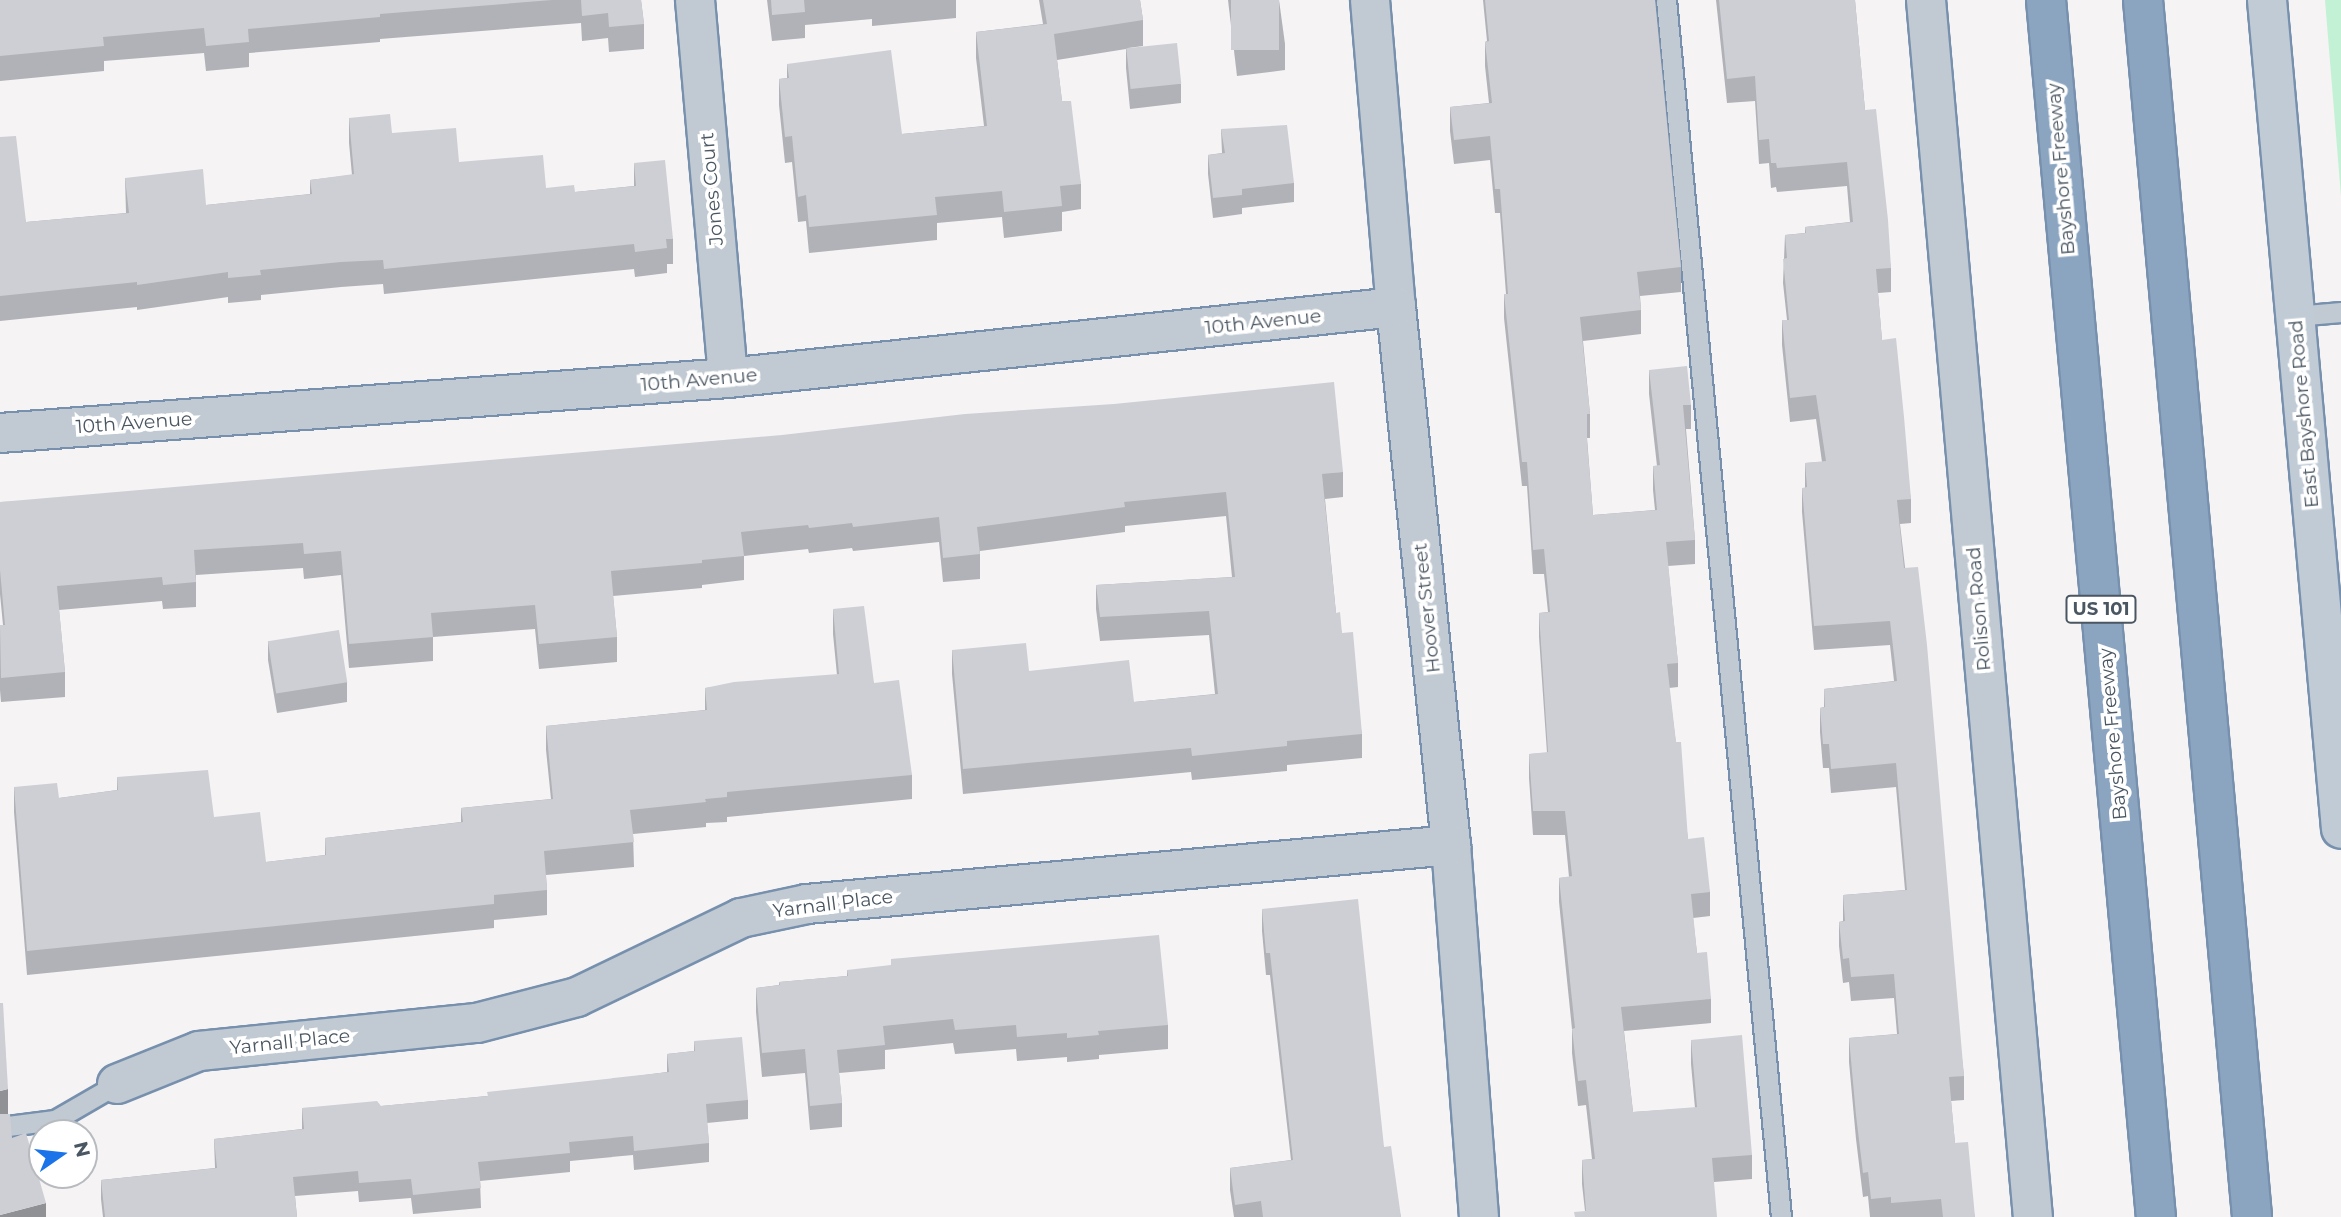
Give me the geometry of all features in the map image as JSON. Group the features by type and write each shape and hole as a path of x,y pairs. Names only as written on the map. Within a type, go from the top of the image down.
{"highway":[{"name":"Bayshore Freeway","path":"2046,0 2156,1217"},
{"path":"2143,0 2252,1217"}],"street":[{"name":"Jones Court","path":"695,0 728,378"},
{"name":"Hoover Street","path":"1370,0 1396,307 1451,845 1479,1217"},
{"name":"Rolison Road","path":"1926,0 2033,1217"},
{"name":"East Bayshore Road","path":"2267,0 2341,829"},
{"name":"10th Avenue","path":"0,433 728,378 1396,307"},
{"name":"Yarnall Place","path":"117,1084 199,1051 477,1023 577,997 741,918 807,904 1451,845"}],"lane":[{"path":"1666,0 1781,1217"},
{"path":"2295,316 2341,312"},
{"path":"0,1127 55,1120 117,1084"}],"green space":[{"path":"2325,0 2341,0 2341,196"}],"building":[{"path":"0,0 552,0 380,14 380,17 248,29 249,42 206,46 204,28 103,37 104,46 0,56"},
{"path":"581,0 641,0 644,24 609,27 608,13 582,16"},
{"path":"771,0 804,0 805,12 772,15"},
{"path":"1043,0 1140,0 1143,20 1054,34 1062,101 1071,101 1081,184 1060,186 1062,206 1004,212 1002,191 935,197 937,215 809,227 806,195 798,197 792,136 785,137 779,79 789,78 787,64 891,50 902,134 987,126 976,32 1047,24"},
{"path":"1231,0 1279,0 1279,50 1231,50"},
{"path":"1485,0 1655,0 1681,267 1637,272 1641,310 1580,317 1590,414 1587,414 1587,441 1593,515 1657,510 1653,466 1660,465 1649,370 1687,366 1691,405 1683,405 1695,540 1666,542 1678,663 1667,664 1676,742 1681,742 1688,839 1704,837 1710,892 1691,894 1697,953 1707,952 1711,999 1621,1007 1633,1112 1697,1107 1691,1040 1742,1035 1752,1155 1712,1158 1717,1217 1575,1217 1574,1212 1586,1211 1582,1160 1595,1159 1586,1080 1578,1081 1559,878 1572,876 1565,811 1533,811 1529,754 1548,752 1539,613 1550,612 1544,549 1533,550 1527,462 1522,462 1504,294 1508,294 1500,189 1495,189 1490,136 1454,140 1450,107 1492,103 1485,42 1489,41"},
{"path":"1719,0 1855,0 1865,110 1876,109 1888,220 1891,268 1876,269 1882,340 1896,338 1904,417 1911,499 1897,500 1904,568 1918,567 1927,645 1964,1076 1949,1077 1955,1143 1968,1142 1975,1217 1943,1217 1941,1199 1891,1203 1891,1197 1871,1199 1868,1172 1863,1173 1849,1038 1899,1034 1894,974 1851,977 1849,958 1843,959 1839,922 1845,921 1843,895 1907,890 1896,763 1831,769 1829,744 1823,744 1820,708 1825,707 1824,689 1897,681 1890,621 1814,626 1802,488 1807,487 1805,463 1826,461 1816,395 1790,398 1782,320 1789,320 1783,259 1787,258 1785,235 1806,233 1805,227 1853,222 1847,162 1777,168 1776,163 1771,163 1769,139 1759,140 1755,76 1727,79"},
{"path":"1177,43 1181,84 1131,89 1126,48"},
{"path":"390,114 392,133 456,128 459,162 543,155 546,188 574,185 575,192 636,186 634,163 665,160 673,239 666,239 667,248 635,252 634,244 384,269 383,260 341,262 260,270 261,275 228,278 228,272 137,285 137,282 0,296 0,137 16,136 26,222 129,213 125,178 203,169 206,205 312,194 310,180 354,174 349,118"},
{"path":"1287,125 1294,183 1242,189 1242,195 1213,198 1208,155 1225,153 1221,129"},
{"path":"1334,382 1343,472 1322,474 1336,613 1340,612 1342,633 1353,632 1362,734 1287,741 1287,746 1192,756 1191,748 963,769 952,650 1026,643 1029,671 1129,660 1134,702 1218,694 1209,611 1100,617 1096,585 1235,577 1226,492 1124,502 1125,507 977,527 980,554 943,558 939,517 853,527 852,523 741,532 744,556 702,560 702,563 611,571 617,637 539,644 535,605 431,613 433,637 349,644 341,551 304,554 303,543 194,550 196,582 163,585 162,577 57,586 65,672 1,678 0,625 5,625 0,570 0,502 782,435 965,414 1114,404"},
{"path":"864,606 874,683 899,680 912,775 727,792 727,797 705,799 706,802 630,810 634,842 544,851 547,890 494,895 494,904 27,951 14,787 57,783 59,798 118,790 117,777 208,770 214,817 260,812 266,862 326,855 325,838 463,822 461,808 553,799 546,726 707,710 705,688 734,682 839,674 833,609"},
{"path":"339,630 347,682 276,694 268,641"},
{"path":"1358,899 1384,1147 1391,1146 1401,1217 1263,1217 1261,1201 1235,1205 1230,1168 1293,1160 1270,953 1266,953 1262,909"},
{"path":"1159,935 1168,1025 1098,1031 1099,1035 1067,1038 1067,1033 1017,1037 1016,1025 955,1030 953,1019 883,1026 885,1045 837,1050 842,1103 810,1106 805,1049 762,1053 756,988 780,985 779,982 848,976 847,970 891,965 891,959"},
{"path":"0,1003 3,1003 8,1089 0,1091"},
{"path":"742,1037 748,1100 706,1104 709,1143 634,1151 633,1136 569,1142 570,1153 478,1162 481,1188 413,1195 411,1179 359,1183 358,1171 293,1177 297,1217 105,1217 101,1180 217,1168 214,1139 304,1129 302,1108 377,1101 381,1106 488,1096 487,1092 669,1072 667,1054 695,1051 694,1041"},
{"path":"0,1114 10,1114 12,1138 26,1133 28,1140 28,1189 42,1189 46,1203 0,1215"}]}
